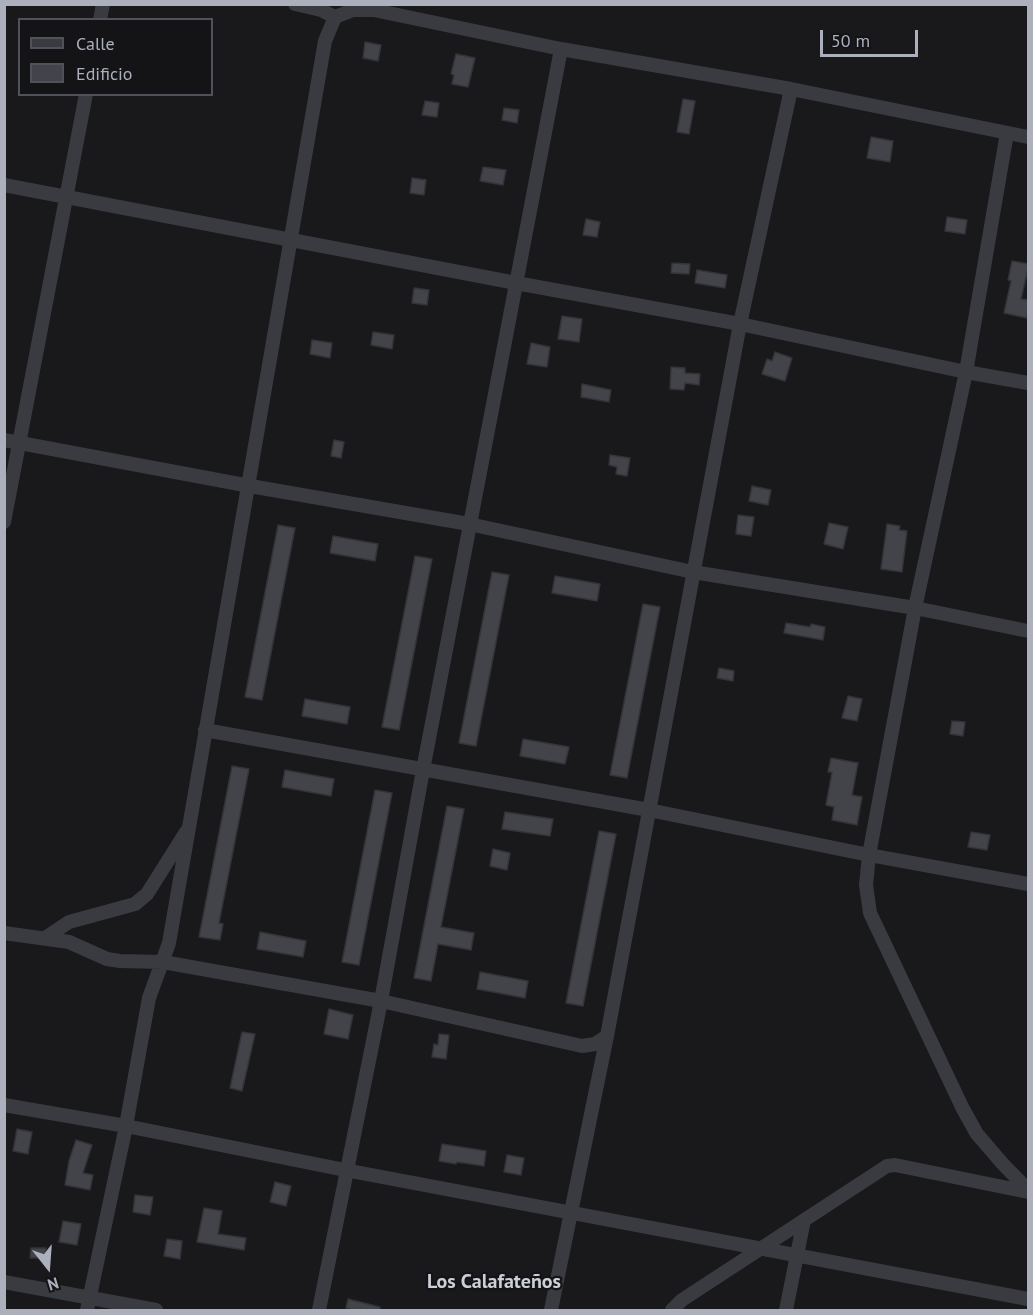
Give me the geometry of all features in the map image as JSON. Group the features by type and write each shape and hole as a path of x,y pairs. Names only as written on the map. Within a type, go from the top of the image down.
{"street":[{"path":"295,4 321,10 335,17"},
{"path":"88,1304 126,1126 149,998 169,943 250,486 325,41 335,17 353,10 374,10 561,49 791,89 1029,137"},
{"path":"319,1311 345,1170 381,1001 469,524 561,49"},
{"path":"551,1311 606,1036 740,324 791,89"},
{"path":"4,522 86,96"},
{"path":"1007,133 966,372 915,608 869,855 866,885 870,913 963,1109 977,1134 1029,1191"},
{"path":"4,185 740,324 966,372 1029,383"},
{"path":"4,440 469,524 693,572 915,608 1029,631"},
{"path":"205,730 648,810 869,855 1029,884"},
{"path":"45,938 69,922 135,904 147,894 190,826"},
{"path":"4,933 69,942 107,959 120,962 163,962 381,1001 582,1046 595,1044 606,1036"},
{"path":"4,1105 126,1126 345,1170 1027,1299 1029,1284"},
{"path":"672,1311 682,1300 887,1166 1029,1191"},
{"path":"786,1311 804,1220"},
{"path":"4,1282 88,1304 156,1311"}],"building":[{"path":"365,42 381,45 378,61 363,58"},
{"path":"456,54 475,58 468,87 452,84 454,75 451,74"},
{"path":"683,99 695,101 689,134 677,132"},
{"path":"425,101 439,103 437,117 422,115"},
{"path":"504,108 519,110 517,123 502,120"},
{"path":"871,137 893,141 890,162 867,158"},
{"path":"483,167 506,170 503,185 480,181"},
{"path":"412,178 426,180 424,195 410,193"},
{"path":"947,217 967,220 965,234 945,231"},
{"path":"586,219 600,222 597,237 583,235"},
{"path":"1012,261 1029,264 1021,299 1029,300 1027,318 1004,313 1011,281 1008,280"},
{"path":"672,263 690,264 689,274 671,273"},
{"path":"697,270 727,275 725,288 695,283"},
{"path":"414,288 429,290 427,305 412,303"},
{"path":"562,316 582,319 579,342 558,339"},
{"path":"373,332 394,335 392,349 371,345"},
{"path":"312,340 332,343 330,358 310,354"},
{"path":"531,343 550,347 547,367 527,364"},
{"path":"775,352 792,358 785,381 762,374 767,359 772,361"},
{"path":"671,367 685,368 685,373 700,374 699,385 685,383 684,390 670,389"},
{"path":"582,384 611,390 609,402 581,397"},
{"path":"334,440 344,442 341,458 331,456"},
{"path":"610,455 630,458 627,476 616,474 617,467 609,465"},
{"path":"752,486 771,490 768,505 749,501"},
{"path":"738,515 754,517 751,536 736,534"},
{"path":"829,523 848,527 843,549 824,544"},
{"path":"887,524 900,526 899,530 907,531 902,572 881,569"},
{"path":"278,525 295,528 262,700 245,697"},
{"path":"333,536 378,544 375,561 330,553"},
{"path":"415,556 432,559 399,730 382,727"},
{"path":"492,572 509,575 476,746 459,743"},
{"path":"555,576 600,584 597,601 552,593"},
{"path":"643,604 660,607 627,778 610,775"},
{"path":"786,623 825,627 823,640 784,633"},
{"path":"719,668 734,671 733,681 717,678"},
{"path":"848,696 862,699 857,721 842,718"},
{"path":"305,699 350,707 347,724 302,716"},
{"path":"952,721 965,722 963,736 950,734"},
{"path":"523,739 569,747 565,764 520,756"},
{"path":"831,758 858,763 852,795 862,797 857,825 832,820 834,807 826,805 832,772 828,772"},
{"path":"232,766 249,769 219,923 223,924 220,940 199,937"},
{"path":"285,770 334,779 331,796 282,787"},
{"path":"375,790 392,793 359,965 342,962"},
{"path":"447,806 464,809 441,927 474,933 471,950 438,944 431,981 414,978"},
{"path":"505,812 553,819 550,836 502,829"},
{"path":"599,831 616,834 583,1006 566,1003"},
{"path":"971,832 990,835 987,850 968,847"},
{"path":"493,849 510,853 507,870 490,866"},
{"path":"260,932 306,941 303,957 257,949"},
{"path":"480,972 528,981 525,998 477,989"},
{"path":"329,1009 353,1015 348,1039 324,1034"},
{"path":"242,1032 255,1034 242,1091 230,1088"},
{"path":"439,1034 449,1035 446,1059 432,1057 434,1044 438,1045"},
{"path":"17,1129 32,1132 28,1154 13,1151"},
{"path":"76,1140 92,1145 83,1173 93,1175 90,1190 65,1185 69,1161"},
{"path":"442,1144 486,1151 484,1166 439,1161"},
{"path":"507,1155 524,1158 521,1175 504,1172"},
{"path":"275,1182 291,1186 286,1206 270,1202"},
{"path":"135,1195 153,1197 150,1215 133,1212"},
{"path":"204,1208 222,1211 218,1234 246,1238 244,1250 197,1242"},
{"path":"63,1221 81,1224 77,1245 59,1242"},
{"path":"167,1239 182,1241 180,1259 164,1256"},
{"path":"31,1248 46,1248 46,1258 30,1258"},
{"path":"348,1299 380,1307 380,1311 355,1311 346,1308"}],"district":[{"name":"Los Calafateños","path":"494,1282"}]}
